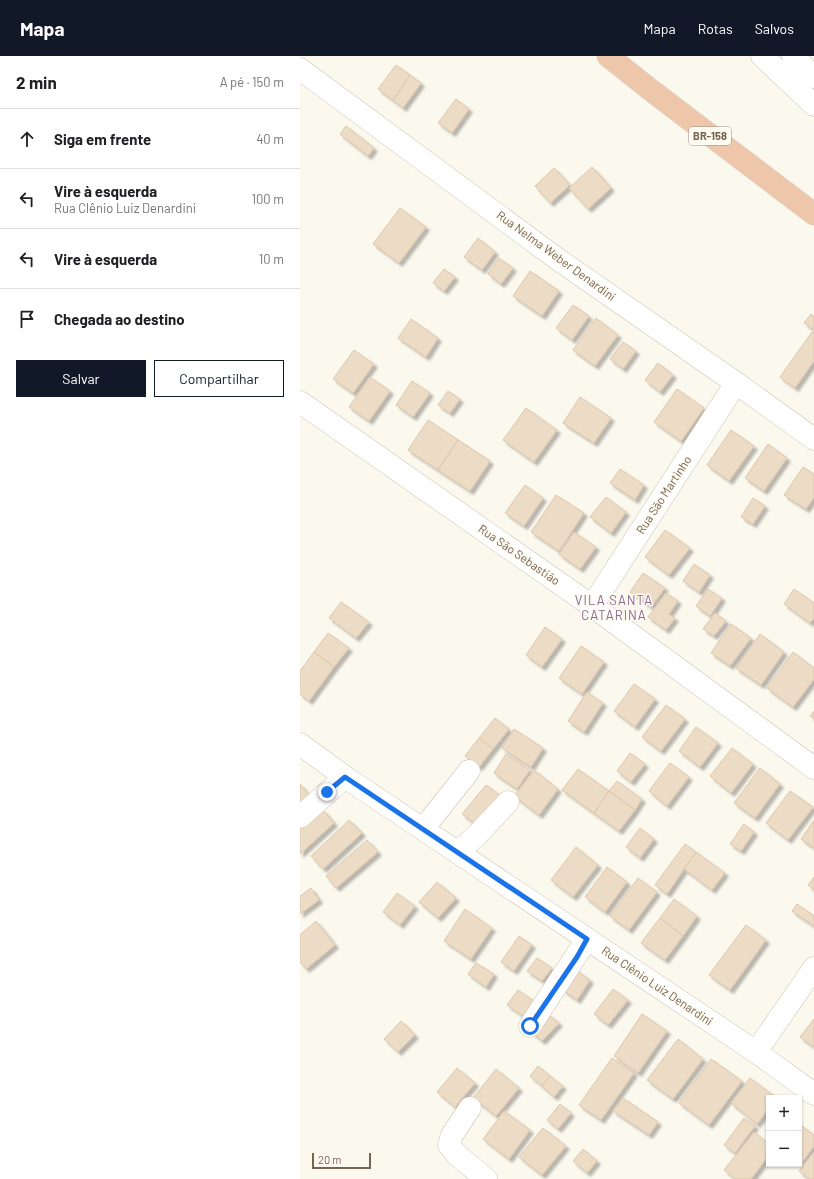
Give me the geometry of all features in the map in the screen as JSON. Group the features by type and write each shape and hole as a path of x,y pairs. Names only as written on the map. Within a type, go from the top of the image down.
{"highway":[{"name":"BR-158","path":"608,56 814,214"}],"street":[{"path":"762,56 814,105"},
{"path":"793,56 814,77"},
{"name":"Rua Nelma Weber Denardini","path":"300,69 556,258 814,439"},
{"name":"Rua São Martinho","path":"592,606 736,383"},
{"name":"Rua São Sebastião","path":"300,402 592,606 814,768"},
{"name":"Rua Clênio Luiz Denardini","path":"300,744 345,777 756,1052 814,1094"},
{"path":"423,829 469,771"},
{"path":"300,817 345,777"},
{"path":"458,852 477,835 508,802"},
{"path":"530,1026 577,957 587,939"},
{"path":"756,1052 814,968"},
{"path":"470,1108 452,1135 449,1145 456,1154 486,1179"}],"building":[{"path":"396,65 410,75 393,100 378,89"},
{"path":"410,75 421,83 403,108 393,100"},
{"path":"456,99 469,109 452,133 438,123"},
{"path":"346,126 374,148 368,156 340,134"},
{"path":"592,167 611,188 588,209 569,188"},
{"path":"554,168 570,185 550,203 535,186"},
{"path":"400,208 426,227 399,263 373,244"},
{"path":"478,238 495,252 482,270 464,257"},
{"path":"499,258 513,268 501,284 488,274"},
{"path":"444,269 455,277 444,291 433,283"},
{"path":"530,271 559,291 542,316 513,296"},
{"path":"573,305 589,316 572,340 556,328"},
{"path":"811,314 814,316 814,330 804,323"},
{"path":"596,318 618,335 595,366 573,350"},
{"path":"411,319 438,338 426,357 398,338"},
{"path":"812,332 814,333 814,361 795,388 780,377"},
{"path":"623,342 636,351 623,369 610,359"},
{"path":"354,350 374,364 353,393 333,379"},
{"path":"658,363 673,375 660,392 645,380"},
{"path":"370,377 390,391 369,421 349,407"},
{"path":"412,381 430,393 413,417 396,405"},
{"path":"677,389 704,408 681,441 654,422"},
{"path":"448,391 460,399 450,413 438,405"},
{"path":"580,397 611,418 594,443 563,423"},
{"path":"526,408 557,430 534,462 503,440"},
{"path":"428,420 458,440 438,470 408,450"},
{"path":"731,430 754,446 729,481 707,465"},
{"path":"458,440 490,461 470,491 438,470"},
{"path":"768,444 787,458 764,491 745,478"},
{"path":"803,467 814,474 814,497 806,509 784,495"},
{"path":"620,469 644,485 635,500 610,483"},
{"path":"525,485 543,498 524,526 505,513"},
{"path":"556,495 584,513 559,551 531,532"},
{"path":"606,497 626,512 611,533 590,517"},
{"path":"753,498 765,506 753,524 741,517"},
{"path":"665,530 690,548 669,575 645,557"},
{"path":"574,532 596,547 580,569 559,554"},
{"path":"694,564 710,575 699,592 683,581"},
{"path":"643,573 665,588 651,607 630,592"},
{"path":"708,589 722,598 710,616 696,606"},
{"path":"794,589 814,603 814,618 810,623 784,604"},
{"path":"666,593 678,601 669,614 675,618 666,630 648,617"},
{"path":"341,602 369,622 356,638 329,618"},
{"path":"715,613 726,621 714,636 703,629"},
{"path":"731,624 751,638 730,666 711,653"},
{"path":"545,627 562,639 542,667 526,655"},
{"path":"328,633 349,648 334,667 314,652"},
{"path":"760,634 784,652 761,685 736,668"},
{"path":"581,646 604,662 582,694 559,678"},
{"path":"314,652 334,667 309,701 300,694 300,671"},
{"path":"793,652 814,668 814,679 793,707 767,688"},
{"path":"634,684 655,699 635,727 614,711"},
{"path":"587,692 603,703 584,732 568,721"},
{"path":"666,705 685,719 661,751 642,737"},
{"path":"814,711 814,719 810,716"},
{"path":"495,718 509,729 493,749 479,738"},
{"path":"696,727 718,743 700,767 679,751"},
{"path":"514,729 543,748 531,767 502,748"},
{"path":"479,738 493,749 479,767 465,756"},
{"path":"732,748 753,764 731,793 710,776"},
{"path":"630,753 645,764 631,782 617,771"},
{"path":"506,754 530,770 517,789 494,773"},
{"path":"670,763 689,777 667,806 649,791"},
{"path":"760,768 780,784 755,818 734,803"},
{"path":"578,769 609,791 594,813 562,790"},
{"path":"534,770 558,789 539,815 514,796"},
{"path":"617,781 642,799 635,810 609,791"},
{"path":"300,784 309,795 300,802"},
{"path":"486,785 505,799 482,829 462,814"},
{"path":"609,791 635,810 619,831 594,813"},
{"path":"790,791 813,807 788,840 766,823"},
{"path":"322,809 334,823 300,854 300,829"},
{"path":"349,820 362,833 323,869 311,856"},
{"path":"814,820 814,848 801,839"},
{"path":"744,824 754,832 741,851 730,844"},
{"path":"640,828 654,839 640,858 626,847"},
{"path":"367,840 378,852 336,888 326,876"},
{"path":"685,844 696,852 667,894 655,885"},
{"path":"576,847 598,865 573,897 551,880"},
{"path":"696,852 725,873 712,890 684,869"},
{"path":"607,867 627,882 605,912 585,897"},
{"path":"814,877 814,889 808,885"},
{"path":"638,878 657,892 629,930 610,916"},
{"path":"437,882 456,898 438,918 419,902"},
{"path":"311,888 319,900 300,914 300,896"},
{"path":"397,893 415,906 400,925 383,912"},
{"path":"674,899 697,916 683,936 660,918"},
{"path":"797,904 814,916 814,926 792,911"},
{"path":"465,909 492,928 471,959 444,941"},
{"path":"660,918 683,936 665,960 641,943"},
{"path":"316,921 335,945 306,969 300,962 300,935"},
{"path":"746,925 766,940 730,990 709,975"},
{"path":"519,936 532,945 514,971 501,962"},
{"path":"537,958 552,968 542,981 527,971"},
{"path":"476,963 494,974 486,987 468,974"},
{"path":"576,970 590,980 577,1000 563,990"},
{"path":"613,989 628,1000 608,1025 594,1014"},
{"path":"518,990 534,1001 523,1016 507,1005"},
{"path":"548,1014 559,1023 542,1041 531,1032"},
{"path":"642,1014 667,1031 638,1073 614,1056"},
{"path":"814,1019 814,1047 800,1037"},
{"path":"401,1021 415,1035 398,1052 384,1039"},
{"path":"678,1039 703,1059 673,1099 647,1080"},
{"path":"612,1058 634,1073 601,1120 579,1105"},
{"path":"711,1059 742,1081 709,1125 679,1103"},
{"path":"538,1066 550,1076 542,1086 530,1076"},
{"path":"457,1068 475,1083 455,1107 437,1092"},
{"path":"496,1069 519,1088 496,1116 473,1098"},
{"path":"550,1076 563,1086 554,1097 542,1086"},
{"path":"750,1078 773,1095 766,1095 766,1112 757,1124 731,1103"},
{"path":"623,1098 658,1122 649,1135 613,1111"},
{"path":"560,1104 571,1113 558,1129 547,1120"},
{"path":"504,1111 530,1130 509,1159 483,1139"},
{"path":"744,1118 755,1126 735,1153 724,1145"},
{"path":"802,1126 814,1135 814,1146 802,1162"},
{"path":"543,1128 566,1146 542,1175 519,1157"},
{"path":"754,1132 766,1142 766,1159 751,1179 736,1179 724,1170"},
{"path":"583,1149 597,1161 587,1173 573,1161"},
{"path":"814,1152 814,1179 809,1179 799,1171"}],"district":[{"name":"VILA SANTA CATARINA","path":"614,608"}],"route":[{"path":"327,792 345,777 587,939 577,957 530,1026"}]}
